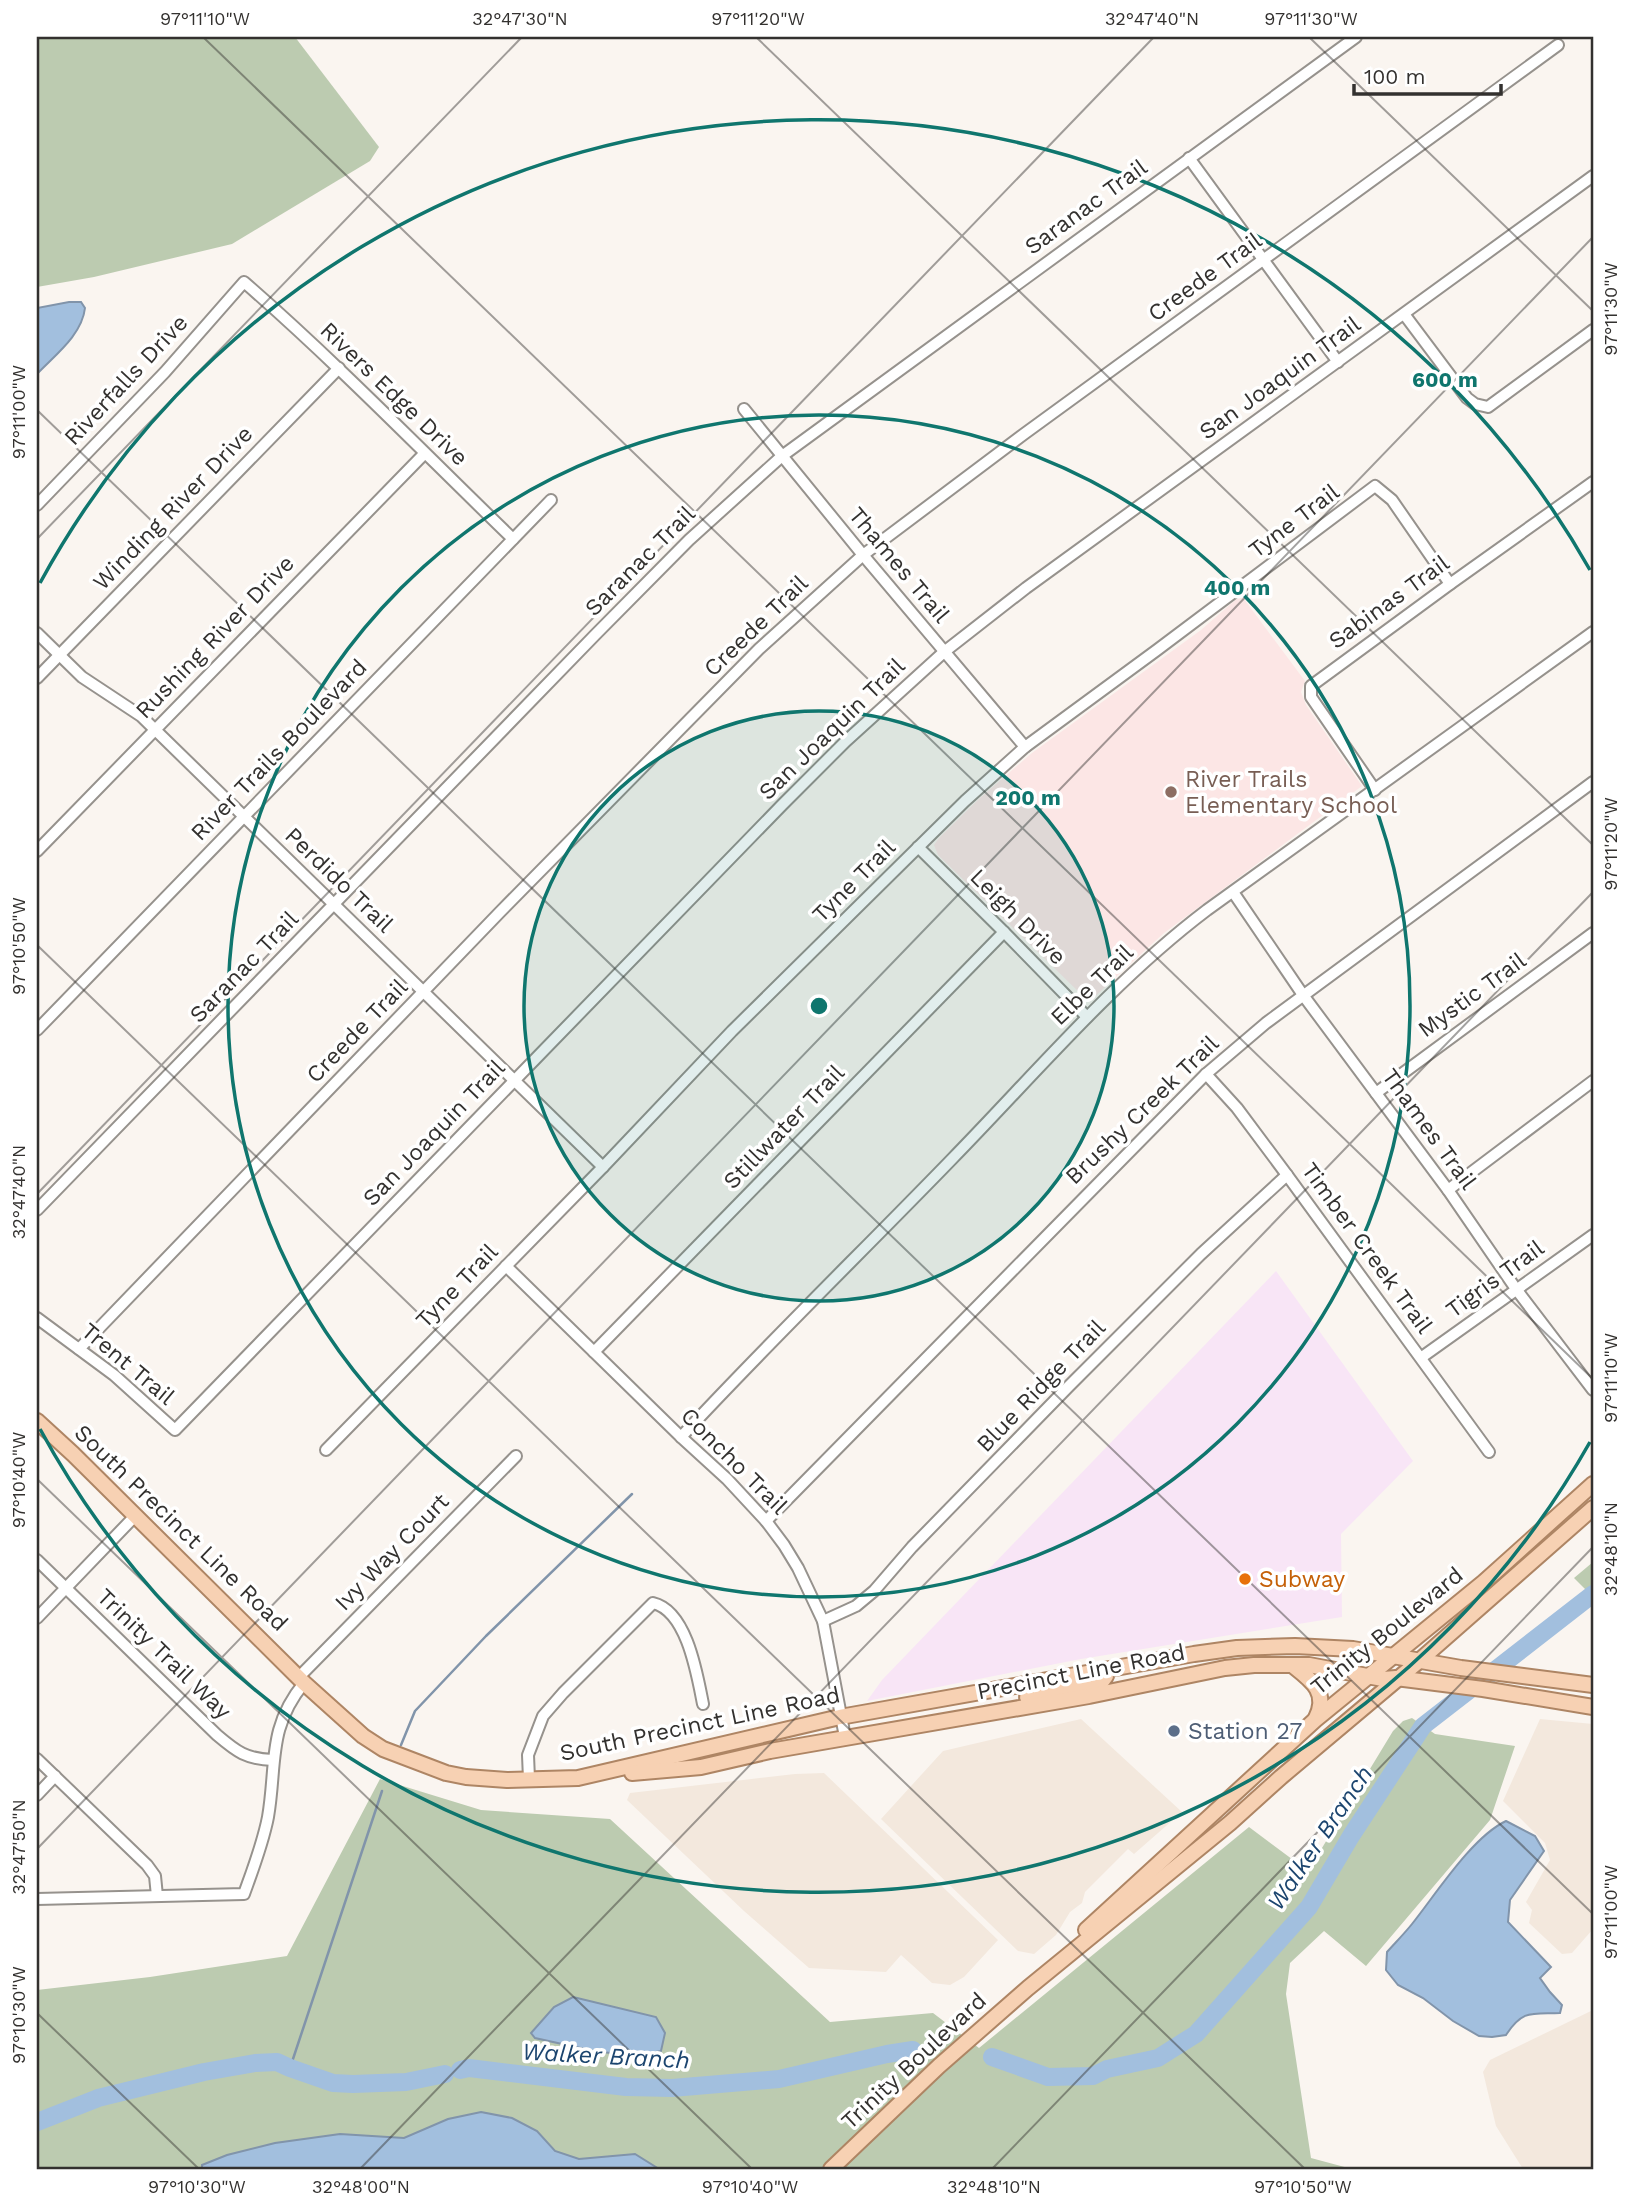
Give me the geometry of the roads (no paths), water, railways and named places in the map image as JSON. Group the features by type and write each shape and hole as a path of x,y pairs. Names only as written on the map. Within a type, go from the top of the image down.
{"main road":[{"name":"South Precinct Line Road","path":"37,1421 302,1680 363,1736 383,1749 446,1773 466,1777 507,1780 578,1778 840,1717 1226,1650 1295,1646 1353,1649 1419,1661"},
{"name":"Trinity Boulevard","path":"1028,1988 1119,1899 1315,1720 1483,1582 1593,1485"},
{"name":"Trinity Boulevard","path":"831,2169 939,2066 1028,1988 1230,1823 1593,1508"},
{"path":"1419,1661 1593,1685"},
{"path":"1141,1664 1142,1686"},
{"name":"Precinct Line Road","path":"578,1778 701,1767 845,1737 1254,1665 1309,1665 1366,1676 1593,1707"},
{"path":"1292,1665 1309,1678 1320,1695 1321,1708 1315,1720"},
{"path":"963,1718 978,1707 1100,1684 1106,1676 1105,1671"}],"street":[{"name":"Saranac Trail","path":"37,1210 689,540 782,456 1356,37"},
{"name":"Creede Trail","path":"79,1349 759,649 863,555 1024,434 1558,46"},
{"path":"1189,158 1338,362"},
{"name":"San Joaquin Trail","path":"189,1415 810,778 944,652 1026,588 1593,176"},
{"name":"Rivers Edge Drive","path":"244,282 339,368 513,539"},
{"name":"Riverfalls Drive","path":"37,505 165,372 244,282"},
{"path":"1404,314 1467,398 1475,404 1488,407 1593,330"},
{"name":"Winding River Drive","path":"37,678 339,368"},
{"name":"Thames Trail","path":"744,409 1025,747"},
{"name":"Rushing River Drive","path":"37,851 424,454"},
{"name":"Sabinas Trail","path":"1375,790 1311,697 1311,686 1593,482"},
{"name":"Tyne Trail","path":"326,1450 742,1021 965,801 1025,747 1375,486 1392,500 1450,584"},
{"name":"River Trails Boulevard","path":"37,1030 551,500"},
{"name":"Elbe Trail","path":"681,1437 1087,1017 1159,950 1192,921 1593,632"},
{"name":"Perdido Trail","path":"37,633 82,677 129,706 155,729 603,1167"},
{"name":"Brushy Creek Trail","path":"766,1521 1206,1074 1303,995 1593,782"},
{"name":"Leigh Drive","path":"918,847 1087,1017"},
{"name":"Thames Trail","path":"1233,892 1303,995 1448,1189 1516,1289 1593,1390"},
{"name":"Stillwater Trail","path":"594,1352 1004,932"},
{"name":"Mystic Trail","path":"1376,1093 1593,933"},
{"name":"Timber Creek Trail","path":"1206,1074 1237,1108 1489,1452"},
{"path":"1448,1189 1593,1081"},
{"name":"Blue Ridge Trail","path":"823,1621 856,1606 874,1591 912,1547 1069,1386 1201,1254 1287,1175"},
{"name":"Tigris Trail","path":"1422,1357 1593,1235"},
{"name":"Concho Trail","path":"506,1266 727,1479 766,1521 798,1568 823,1621 845,1737"},
{"name":"Trent Trail","path":"37,1318 114,1375 175,1430 189,1415"},
{"name":"Ivy Way Court","path":"157,1896 244,1894 262,1844 280,1723 302,1680 516,1457"},
{"path":"37,1618 135,1516"},
{"name":"Trinity Trail Way","path":"37,1560 224,1742 242,1755 258,1760 273,1760"},
{"path":"529,1779 528,1755 543,1716 562,1693 653,1603 659,1604 672,1615 684,1635 694,1662 703,1703"},
{"path":"37,1759 147,1865 155,1877 157,1896 37,1899"},
{"path":"37,1795 55,1776"}],"water":[{"path":"81,302 85,308 79,327 67,344 37,374 37,308"},
{"path":"1506,1821 1535,1836 1544,1851 1510,1900 1508,1922 1551,1967 1540,1978 1562,2005 1560,2013 1523,2017 1506,2035 1479,2036 1453,2021 1423,1998 1398,1985 1386,1970 1387,1952 1468,1853 1493,1829"},
{"path":"573,1997 656,2017 665,2033 661,2051 636,2056 594,2051 535,2038 531,2033 554,2007"},
{"path":"481,2112 512,2118 537,2131 555,2151 579,2159 635,2154 659,2169 202,2169 202,2165 227,2155 275,2143 340,2134 404,2138 448,2119"}],"waterway":[{"path":"401,1745 415,1711 486,1636 632,1494"},
{"name":"Walker Branch","path":"992,2057 1048,2077 1093,2076 1107,2069 1158,2058 1196,2034 1309,1907 1351,1836 1423,1726 1593,1594"},
{"path":"290,2068 382,1791"},
{"name":"Walker Branch","path":"460,2070 469,2068 626,2087 672,2088 779,2079 913,2050"},
{"name":"Walker Branch","path":"37,2122 98,2098 204,2072 255,2063 277,2062 333,2083 406,2082 445,2074"}],"place":[{"name":"River Trails Elementary School","path":"1171,792"},
{"name":"Subway","path":"1245,1579"},
{"name":"Station 27","path":"1174,1731"}]}
